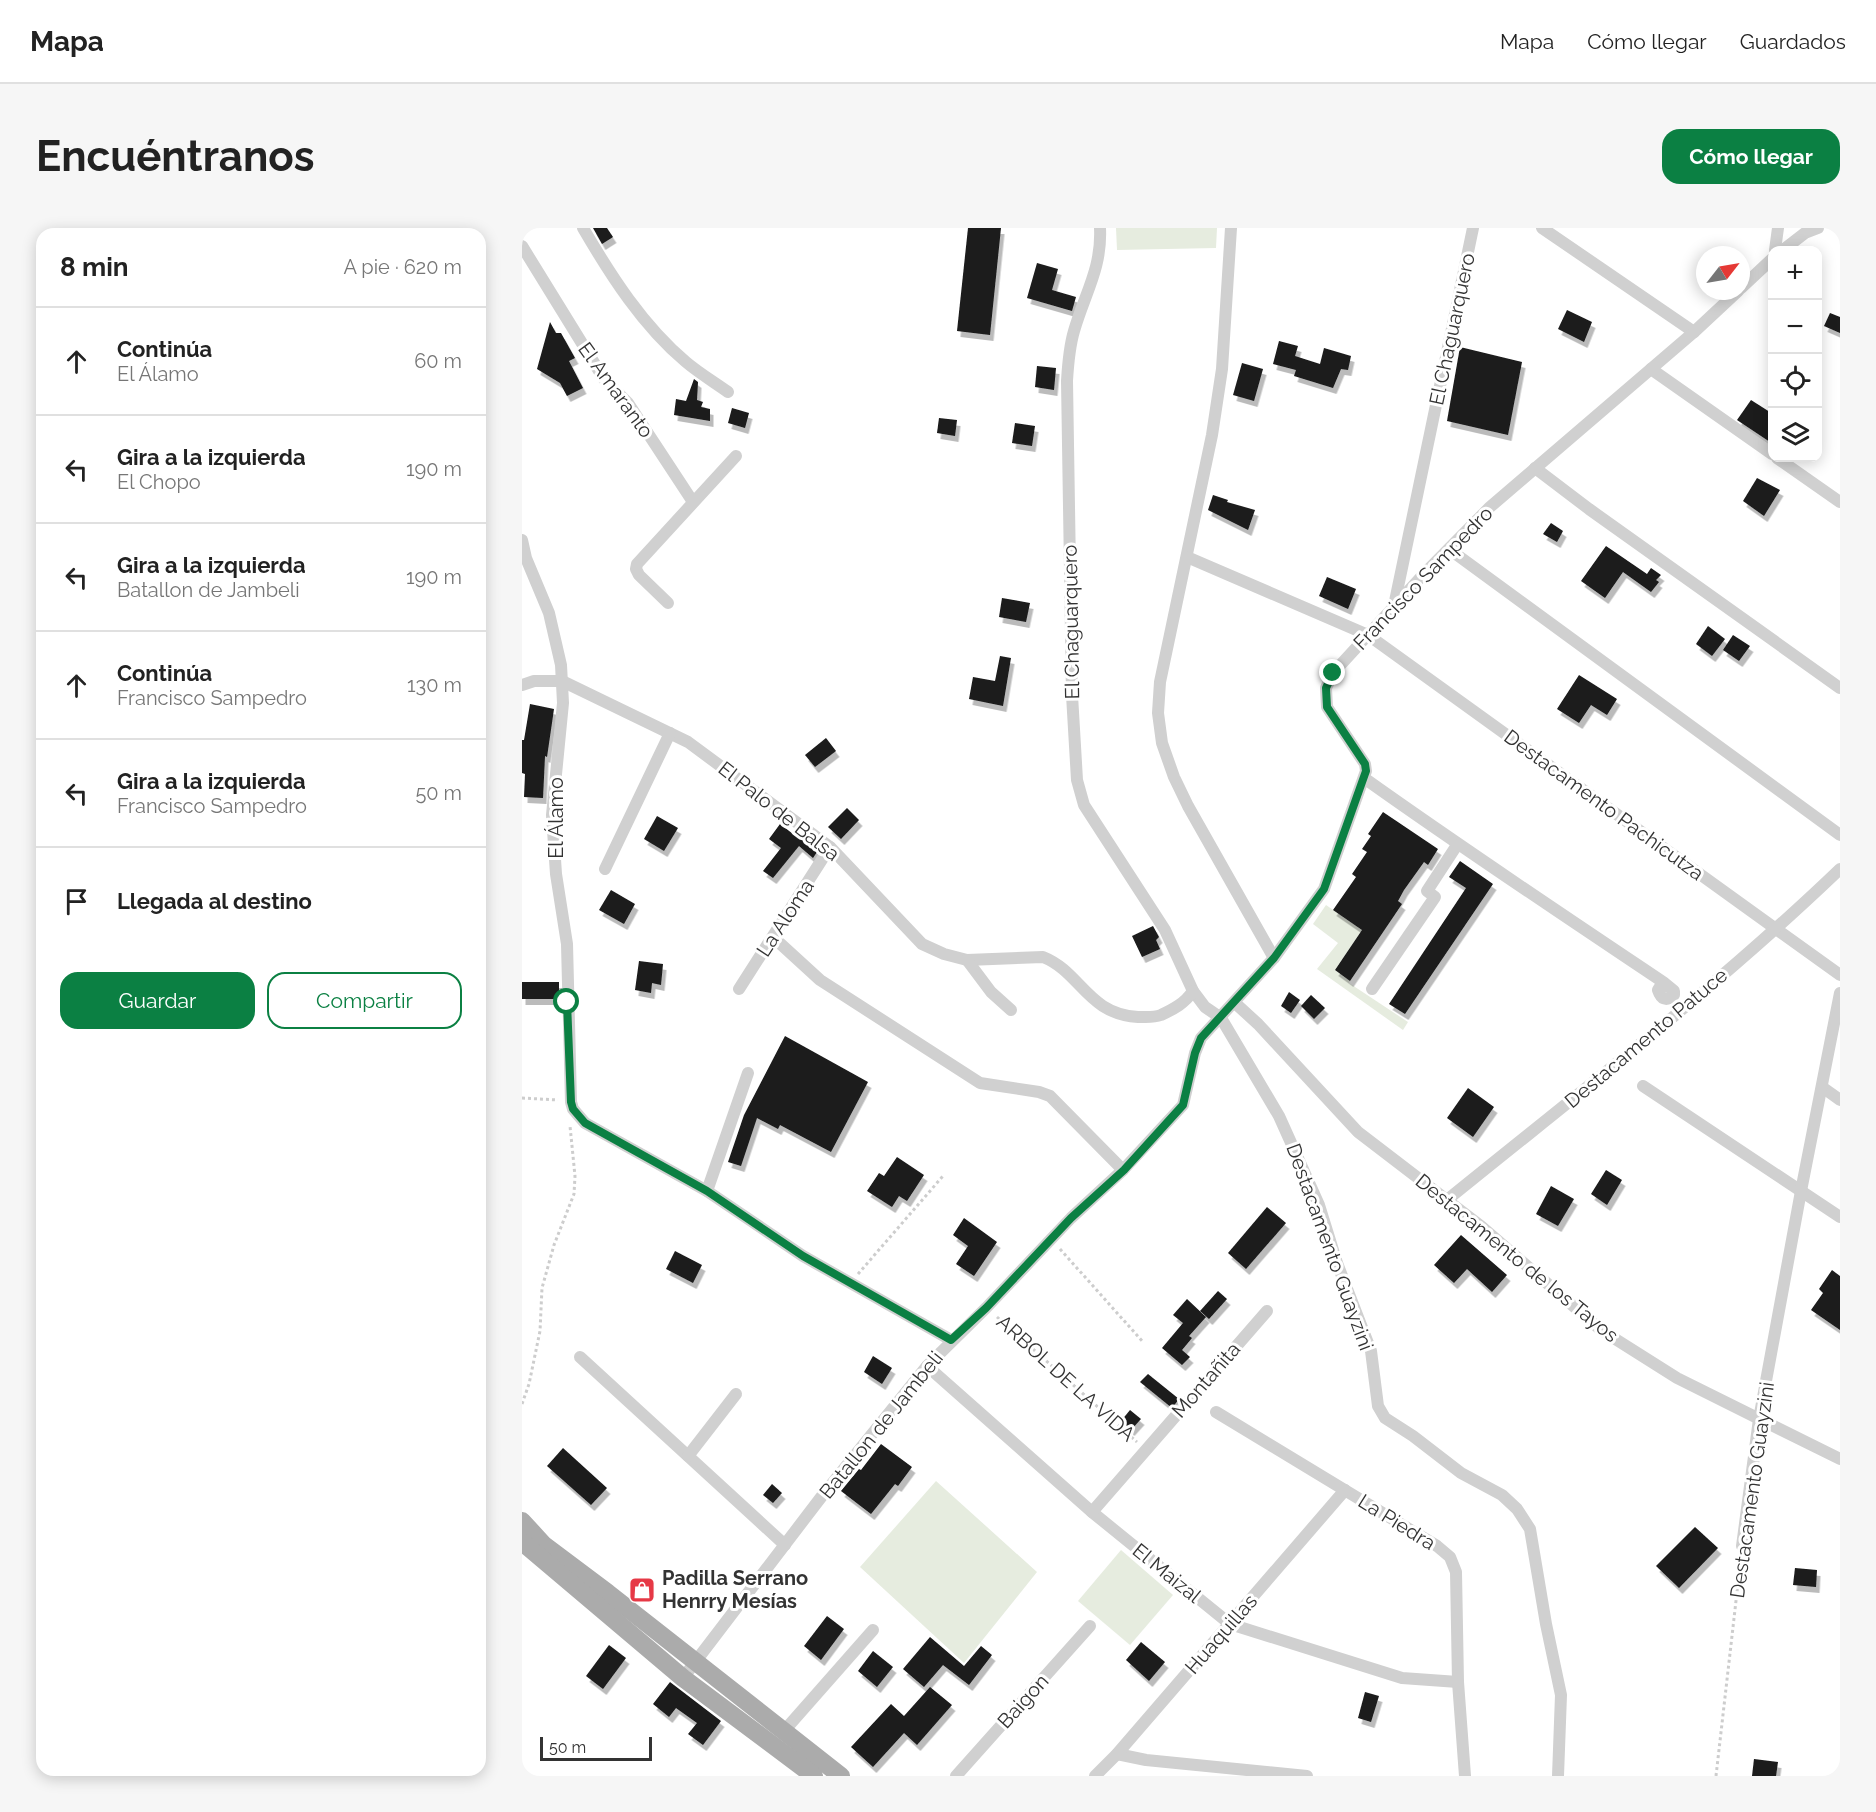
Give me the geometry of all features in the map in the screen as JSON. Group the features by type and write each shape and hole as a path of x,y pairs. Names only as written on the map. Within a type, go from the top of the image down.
{"main road":[{"path":"522,1521 544,1545 841,1776"},
{"path":"522,1542 683,1678 814,1776"}],"street":[{"path":"583,228 606,269 651,327 686,362 728,392"},
{"name":"El Chaguarquero","path":"1100,228 1101,248 1098,265 1079,314 1068,353 1072,695 1077,780 1084,805 1165,930 1193,991 1205,1007 1221,1018"},
{"path":"1231,228 1222,369 1212,435 1160,682 1158,713 1162,743 1174,777 1274,958"},
{"name":"El Chaguarquero","path":"1394,607 1473,228"},
{"path":"1542,228 1694,332"},
{"path":"1776,246 1778,228"},
{"path":"1788,246 1805,233 1818,228"},
{"name":"El Amaranto","path":"522,246 604,379 628,403 693,502"},
{"name":"Francisco Sampedro","path":"1750,280 1768,264"},
{"name":"Francisco Sampedro","path":"1364,778 1365,764 1328,712 1326,688 1333,673 1490,507 1728,300"},
{"path":"1651,369 1768,451"},
{"path":"668,603 639,575 636,569 637,564 736,456"},
{"path":"1783,462 1840,502"},
{"path":"1535,468 1588,509 1840,688"},
{"name":"El Álamo","path":"522,540 526,558 549,613 556,638 562,681 563,704 552,815 556,874 567,944 571,1102"},
{"path":"1449,549 1840,835"},
{"name":"Destacamento Pachicutza","path":"1187,557 1368,635 1840,975"},
{"name":"El Palo de Balsa","path":"522,685 534,681 562,681 688,742 830,847 922,944 944,954 967,960 1043,957 1052,961 1087,994 1107,1009 1125,1016 1153,1018 1174,1009 1188,999 1193,991"},
{"path":"605,868 670,733"},
{"path":"1221,1018 1274,958 1324,889 1364,778 1457,845 1663,982"},
{"path":"1372,989 1435,897 1427,891 1457,845"},
{"name":"La Aloma","path":"739,989 830,847"},
{"name":"Destacamento Patuce","path":"1447,1200 1629,1054 1777,930 1840,869"},
{"path":"773,937 820,980 980,1083 1039,1092 1050,1096 1124,1170"},
{"path":"967,960 991,992 1011,1010"},
{"name":"Destacamento Guayzini","path":"1742,1546 1759,1419 1840,993"},
{"name":"Destacamento de los Tayos","path":"1234,1003 1258,1024 1358,1132 1482,1227 1601,1330 1677,1378 1840,1459"},
{"name":"Batallon de Jambeli","path":"683,1678 927,1366 1051,1239 1124,1170 1183,1105 1195,1053 1201,1038 1221,1018"},
{"name":"Destacamento Guayzini","path":"1221,1018 1279,1116 1319,1205 1337,1263 1371,1351 1381,1412 1385,1418 1413,1436 1461,1473 1502,1495 1517,1509 1530,1529 1561,1695 1558,1776"},
{"path":"707,1191 748,1072"},
{"path":"1643,1086 1840,1217"},
{"path":"1822,1087 1840,1100"},
{"path":"571,1102 573,1109 585,1123 707,1191 803,1256 951,1340"},
{"name":"Montañita","path":"1092,1512 1267,1311"},
{"path":"580,1357 785,1545"},
{"name":"El Maizal","path":"927,1366 1092,1512 1230,1623 1297,1647 1402,1678 1458,1682"},
{"path":"688,1456 736,1394"},
{"name":"La Piedra","path":"1216,1412 1437,1546 1450,1557 1456,1572 1458,1682 1465,1776"},
{"name":"Huaquillas","path":"1095,1776 1117,1754 1345,1490"},
{"name":"Baigon","path":"956,1776 1090,1626"},
{"path":"784,1731 873,1630"},
{"path":"1117,1754 1146,1760 1307,1776"}],"path":[{"path":"522,1098 571,1102 570,1121 575,1176 574,1194 554,1245 542,1288 540,1331 529,1384 522,1404"},
{"path":"851,1282 943,1176"},
{"path":"1051,1239 1143,1342"},
{"name":"ARBOL DE LA VIDA","path":"986,1308 1146,1449"},
{"name":"Destacamento Guayzini","path":"1716,1776 1742,1546"}],"shaded area":[{"path":"1116,228 1217,228 1216,248 1117,250"},
{"path":"1326,905 1362,930 1335,970 1350,981 1349,983 1408,1022 1403,1030 1317,969 1338,943 1313,924"},
{"path":"936,1481 1037,1572 964,1663 860,1567"},
{"path":"1121,1550 1173,1595 1130,1645 1078,1601"}],"building":[{"path":"593,228 607,228 613,237 602,244"},
{"path":"968,228 1001,228 990,335 957,331"},
{"path":"1037,263 1058,269 1052,290 1076,297 1072,311 1027,298"},
{"path":"1567,310 1592,322 1584,342 1558,329"},
{"path":"1830,313 1840,317 1840,333 1824,326"},
{"path":"550,322 556,333 561,333 575,358 569,361 583,388 567,396 560,383 537,369"},
{"path":"1279,341 1298,346 1295,356 1320,364 1324,348 1351,356 1348,370 1341,369 1333,388 1294,376 1296,370 1273,364"},
{"path":"1460,347 1522,362 1508,435 1447,421"},
{"path":"1242,363 1263,369 1254,401 1233,395"},
{"path":"1037,366 1056,368 1054,390 1035,387"},
{"path":"694,379 698,382 697,400 703,402 701,407 710,409 710,421 674,415 676,399 686,401"},
{"path":"1751,400 1768,411 1768,441 1737,420"},
{"path":"732,408 749,413 745,428 728,423"},
{"path":"939,418 957,420 955,436 937,433"},
{"path":"1015,423 1035,426 1032,446 1012,443"},
{"path":"1757,478 1780,490 1764,516 1743,501"},
{"path":"1213,495 1228,500 1227,502 1255,510 1248,530 1208,510"},
{"path":"1551,523 1563,531 1557,542 1543,534"},
{"path":"1606,546 1647,574 1651,568 1661,575 1656,580 1659,582 1651,592 1623,572 1605,598 1581,581"},
{"path":"1327,577 1356,589 1348,609 1319,596"},
{"path":"1002,598 1030,603 1026,622 999,617"},
{"path":"1708,626 1725,639 1712,656 1696,644"},
{"path":"1733,635 1750,646 1739,661 1723,650"},
{"path":"1000,656 1011,658 1003,706 969,699 973,677 995,681"},
{"path":"1579,675 1617,699 1607,715 1591,705 1579,723 1557,709"},
{"path":"530,704 554,709 547,757 545,756 543,798 524,797 525,774 522,773 522,740 524,740"},
{"path":"826,738 836,751 815,767 805,755"},
{"path":"847,808 859,820 841,839 828,827"},
{"path":"1383,812 1438,849 1428,865 1424,862 1404,890 1398,901 1402,904 1350,981 1335,970 1362,930 1333,910 1356,877 1352,874 1367,852 1362,849 1371,836 1368,834"},
{"path":"657,816 678,828 664,851 644,839"},
{"path":"780,824 797,837 799,834 819,849 813,858 799,846 773,878 763,871 781,848 769,839"},
{"path":"1460,861 1493,884 1405,1014 1389,1004 1466,888 1449,877"},
{"path":"611,890 635,904 624,924 599,910"},
{"path":"1153,926 1159,937 1156,940 1160,949 1142,957 1132,936"},
{"path":"639,961 663,964 661,985 652,983 651,993 635,990"},
{"path":"522,982 559,982 559,999 522,999"},
{"path":"1289,992 1300,1000 1291,1013 1281,1006"},
{"path":"1311,995 1325,1008 1314,1019 1301,1006"},
{"path":"785,1036 868,1082 831,1152 780,1125 778,1129 757,1118 741,1166 728,1162 744,1115"},
{"path":"1468,1088 1494,1107 1473,1137 1447,1118"},
{"path":"897,1157 924,1175 907,1201 899,1196 892,1207 867,1191 879,1173 884,1176"},
{"path":"1606,1170 1622,1180 1607,1205 1591,1194"},
{"path":"1551,1186 1574,1199 1558,1226 1536,1214"},
{"path":"1267,1207 1286,1223 1246,1269 1228,1253"},
{"path":"964,1218 997,1242 974,1276 956,1264 968,1246 953,1235"},
{"path":"1461,1235 1507,1275 1492,1292 1467,1269 1454,1283 1434,1265"},
{"path":"675,1251 702,1265 693,1283 666,1269"},
{"path":"1832,1270 1840,1276 1840,1330 1811,1310 1823,1293 1819,1289"},
{"path":"1218,1291 1227,1299 1209,1319 1200,1311"},
{"path":"1187,1299 1206,1317 1189,1336 1192,1338 1182,1350 1190,1357 1182,1365 1162,1348 1183,1323 1173,1315"},
{"path":"873,1356 892,1368 882,1384 864,1372"},
{"path":"1148,1374 1179,1399 1172,1408 1140,1382"},
{"path":"1130,1410 1141,1419 1131,1430 1121,1421"},
{"path":"881,1444 912,1467 898,1486 895,1484 871,1514 841,1491"},
{"path":"563,1448 607,1488 591,1505 547,1466"},
{"path":"772,1484 782,1493 773,1503 763,1495"},
{"path":"1695,1527 1718,1548 1679,1588 1656,1566"},
{"path":"1795,1568 1817,1570 1816,1587 1793,1585"},
{"path":"827,1616 844,1629 821,1660 804,1646"},
{"path":"930,1637 964,1666 981,1646 992,1655 969,1685 943,1665 924,1687 903,1669"},
{"path":"1141,1642 1165,1662 1149,1681 1126,1660"},
{"path":"609,1645 626,1658 603,1689 586,1676"},
{"path":"873,1651 893,1667 877,1687 858,1671"},
{"path":"670,1682 721,1721 703,1745 688,1734 697,1723 676,1708 669,1717 653,1704"},
{"path":"930,1687 952,1705 917,1745 904,1733 873,1767 851,1747 891,1704 904,1716"},
{"path":"1365,1692 1379,1696 1371,1722 1358,1718"},
{"path":"1754,1759 1778,1762 1776,1776 1752,1776"}],"place":[{"name":"Padilla Serrano Henrry Mesías","path":"642,1590"}],"route":[{"path":"567,1002 571,1102 573,1109 585,1123 707,1191 803,1256 951,1340 986,1308 1071,1218 1124,1170 1183,1105 1195,1053 1201,1038 1274,958 1324,889 1366,771 1365,764 1328,712 1326,688 1333,673"}]}
